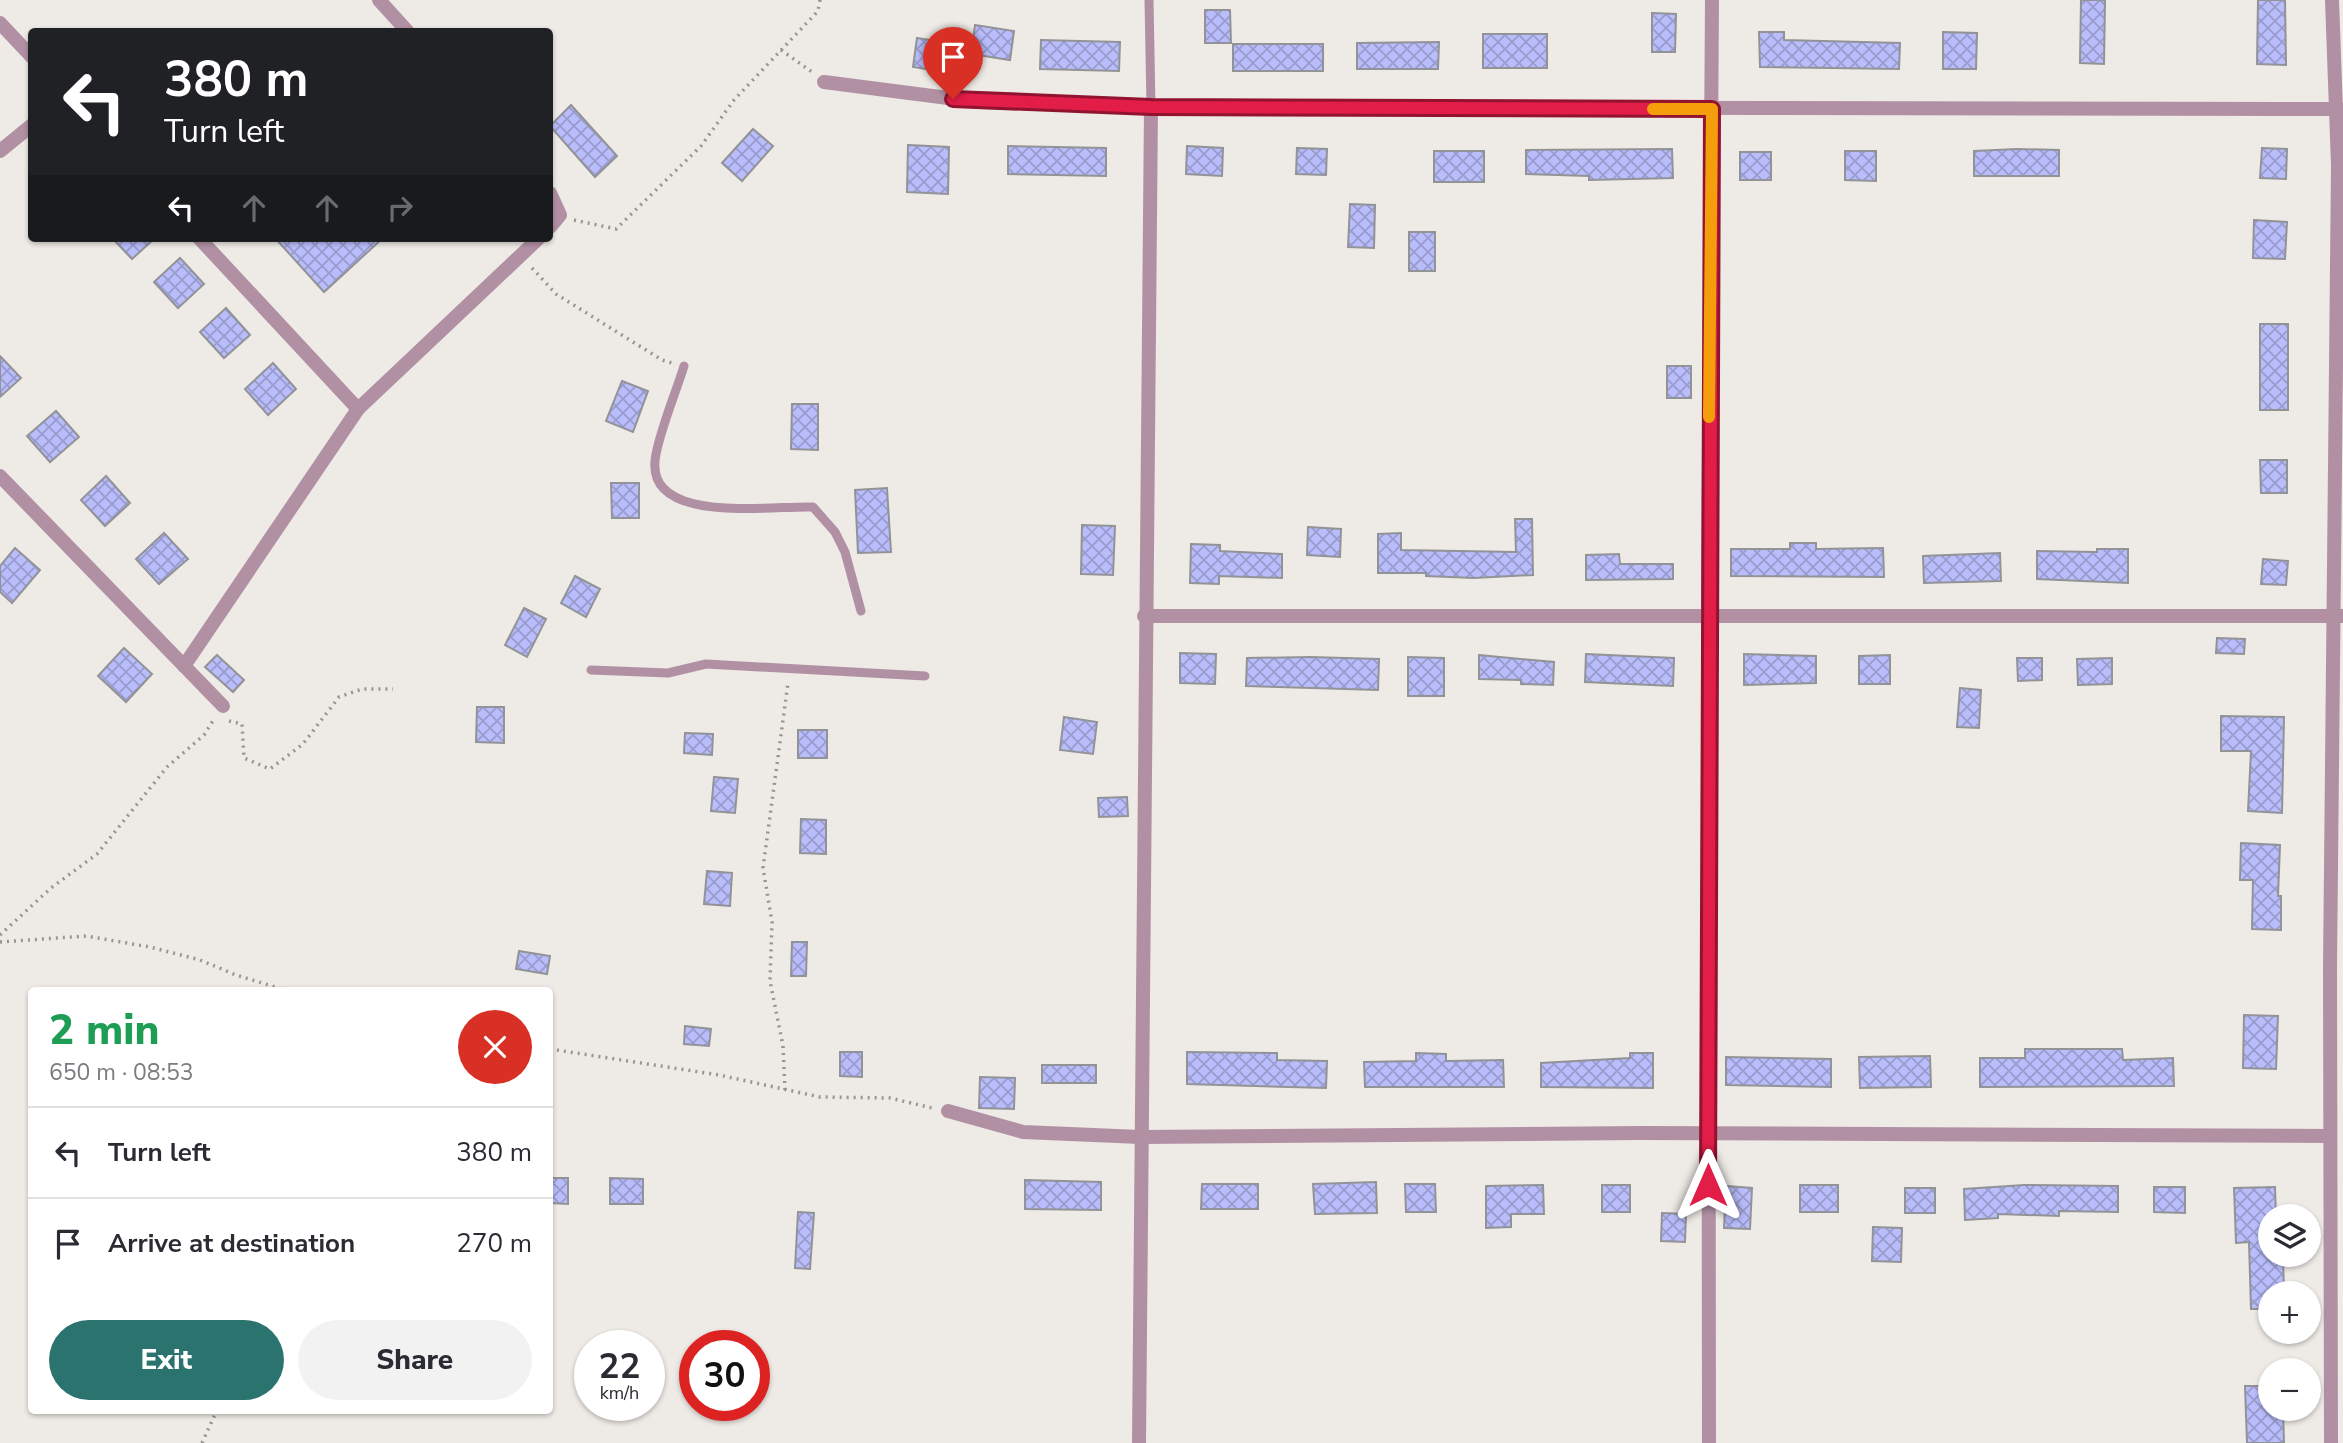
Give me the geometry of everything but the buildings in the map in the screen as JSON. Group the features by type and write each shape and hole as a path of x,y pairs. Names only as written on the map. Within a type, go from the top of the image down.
{"street":[{"path":"379,0 404,28"},
{"path":"1709,1443 1708,617 1712,0"},
{"path":"2331,1443 2330,1136 2338,616 2340,109 2332,0"},
{"path":"0,23 28,53"},
{"path":"824,82 979,102 1151,107 2340,109"},
{"path":"1139,1443 1144,616 1151,107"},
{"path":"0,151 28,128"},
{"path":"553,200 560,215 553,223"},
{"path":"204,242 358,409"},
{"path":"184,666 358,409 535,242"},
{"path":"0,478 223,706"},
{"path":"1144,616 2338,616"},
{"path":"948,1111 1023,1132 1140,1137 1707,1133 2330,1136"}],"lane":[{"path":"1149,0 1151,107"},
{"path":"684,366 655,457 660,484 679,502 709,507 813,507 835,532 845,552 861,611"},
{"path":"591,670 668,673 706,664 789,671 925,676"}],"path":[{"path":"560,215 616,229 701,146 734,100 818,11 820,0"},
{"path":"781,50 824,82"},
{"path":"522,256 556,294 662,360 684,366"},
{"path":"785,1090 783,1046 770,981 772,922 763,868 789,671"},
{"path":"229,721 242,724 244,758 270,769 303,744 339,697 362,689 393,689"},
{"path":"0,935 51,888 97,854 167,767 204,734 223,706"},
{"path":"0,942 86,936 150,947 200,960 275,987"},
{"path":"553,1049 719,1075 820,1097 890,1098 948,1111"},
{"path":"202,1443 215,1414"}],"slow traffic":[{"path":"1653,109 1712,109 1709,417"}],"route":[{"path":"953,99 1151,107 1712,109 1708,603 1708,1185"}]}
